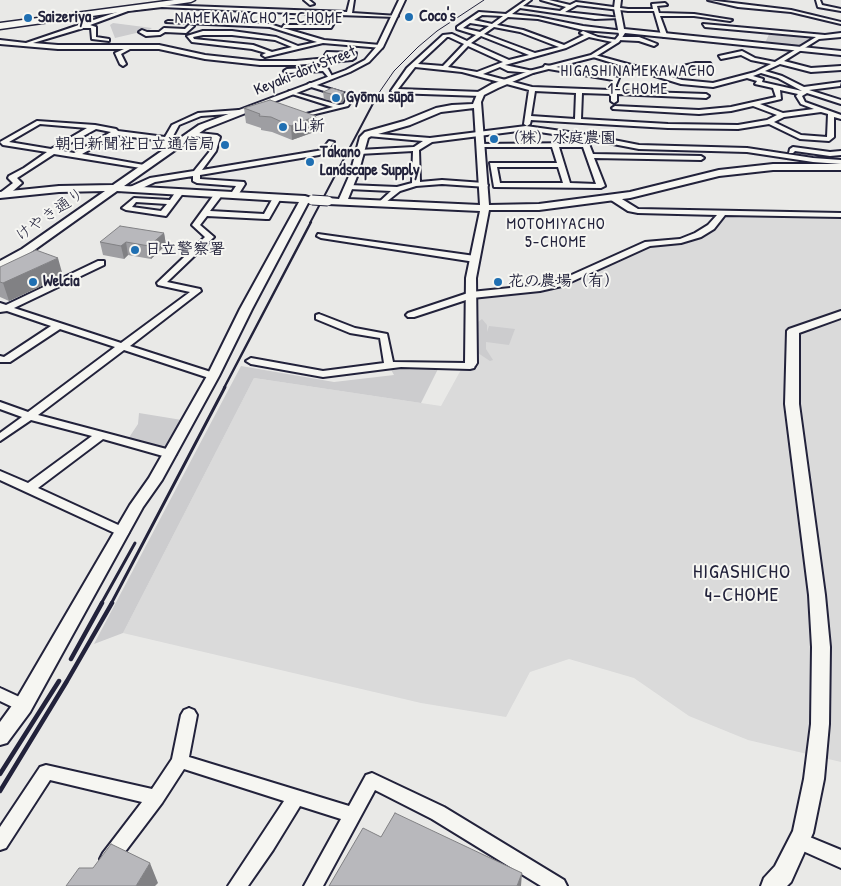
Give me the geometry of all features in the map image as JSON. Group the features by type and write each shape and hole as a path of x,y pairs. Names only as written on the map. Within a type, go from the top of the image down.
{"highway":[{"path":"0,26 191,0"}],"street":[{"path":"306,0 313,2 310,12"},
{"path":"349,14 352,0"},
{"name":"Keyaki-dori Street","path":"115,188 190,134 208,124 362,65 373,57 380,47 402,0"},
{"path":"444,68 468,43 483,35 506,15 529,0"},
{"path":"543,0 571,6"},
{"path":"594,5 598,0"},
{"path":"618,0 619,37"},
{"path":"710,0 738,6 791,11 841,23"},
{"path":"818,0 820,6 841,10"},
{"path":"561,13 575,2 734,20"},
{"path":"664,36 654,5 665,4"},
{"path":"24,44 126,10 162,6 337,13 395,18"},
{"path":"520,7 595,18 619,18"},
{"path":"126,10 146,14"},
{"path":"168,22 271,27 331,26 337,13"},
{"path":"557,64 483,35 459,28 481,13 538,18 619,37 664,36 841,53"},
{"path":"334,20 395,18"},
{"path":"526,28 538,18"},
{"path":"659,20 703,21 712,40"},
{"path":"470,21 526,28 564,47"},
{"path":"142,32 146,34 160,33 164,30 186,31 194,23"},
{"path":"751,23 784,32"},
{"path":"705,25 841,36"},
{"path":"81,26 93,27 94,38 107,40"},
{"path":"254,36 271,27 324,42 380,47"},
{"path":"549,28 588,35 639,39 654,44"},
{"path":"273,54 253,47 192,40 190,36 203,33 232,33 276,39 299,48"},
{"path":"508,62 450,35 445,36 414,65 394,91 481,94 505,82 545,67 593,56 619,37"},
{"path":"477,74 533,54 564,47 588,35"},
{"path":"593,56 664,76 702,85 713,85 748,76 778,63 799,48 823,36"},
{"path":"0,42 88,48 159,47 205,57 242,61 296,63 352,58 354,54 327,54"},
{"path":"242,61 324,42"},
{"path":"123,64 118,53 131,47"},
{"path":"721,57 742,53 753,59 811,70 841,68"},
{"path":"414,65 477,74 532,89 579,92 641,100"},
{"path":"500,65 508,69 531,72"},
{"path":"664,76 674,75 683,68 710,65"},
{"path":"545,67 617,79 613,85 614,126"},
{"path":"287,71 323,69 326,70 331,78"},
{"path":"827,69 834,75"},
{"path":"759,71 780,77 804,91"},
{"path":"748,76 761,80 757,83 776,88 804,91 841,102"},
{"path":"840,84 804,91 799,96 803,103 841,117"},
{"path":"297,118 346,104 351,97 310,85"},
{"path":"702,85 713,111"},
{"path":"615,108 713,111 779,98 776,88"},
{"path":"526,128 532,89"},
{"path":"291,92 338,106"},
{"path":"578,121 579,92"},
{"path":"251,361 323,374 420,364 470,366 471,278 485,208 477,106 481,94"},
{"path":"614,96 706,96"},
{"path":"754,104 782,116"},
{"path":"256,105 272,110"},
{"path":"343,201 354,174 364,137 368,134 439,110 452,107 477,106"},
{"path":"667,110 668,126"},
{"path":"528,118 578,121 614,126 738,127 769,122 782,116 821,110"},
{"path":"168,150 163,148 174,126 192,117 209,112 239,112"},
{"path":"769,122 800,136 829,139 831,137 831,114"},
{"path":"289,116 311,123"},
{"path":"144,167 3,143 40,122 95,127 114,130 115,133 166,139"},
{"path":"2,195 18,183 12,178 64,143 95,127"},
{"path":"368,134 430,140 526,128 583,136 639,147 730,148 841,162"},
{"path":"76,155 115,133"},
{"path":"190,134 217,137 213,151 196,173 197,181 241,184 234,195"},
{"path":"598,139 605,134"},
{"path":"561,165 493,165 497,185 601,186 583,136"},
{"path":"359,152 416,149 430,140"},
{"path":"133,189 146,182 319,153 324,151 331,142"},
{"path":"480,144 587,145"},
{"path":"555,144 566,186"},
{"path":"416,149 416,184"},
{"path":"790,156 792,149 830,154 841,153"},
{"path":"590,156 700,158"},
{"path":"2,195 52,190 115,188 381,204 485,208 546,206 614,198 727,172 782,167 841,167"},
{"path":"349,187 398,189 416,184 442,182 484,185"},
{"name":"けやき通り","path":"0,265 26,251 115,188"},
{"path":"381,204 398,189"},
{"path":"172,202 134,200 126,208 162,214 172,202 180,192"},
{"path":"0,438 197,291 161,283 210,237 196,225 219,194"},
{"path":"204,214 266,217 277,198"},
{"path":"614,198 631,209 638,211 841,215"},
{"path":"0,737 23,706 170,454 213,376 246,309 309,199"},
{"path":"411,315 471,295 540,288 559,284 648,244 681,241 698,235 711,227 721,213"},
{"path":"321,236 475,260"},
{"path":"2,308 101,263"},
{"path":"2,308 213,376"},
{"path":"772,886 783,874 800,841 814,779 819,734 821,647 817,595 792,404 793,331 841,314"},
{"path":"319,317 353,331 384,336 389,366"},
{"path":"0,358 6,360 59,326"},
{"path":"0,405 30,416 170,454"},
{"path":"29,489 101,435"},
{"path":"0,475 123,532"},
{"path":"0,694 23,706"},
{"path":"99,872 156,798 180,761 189,715"},
{"path":"180,761 354,815"},
{"path":"0,842 46,772 156,798"},
{"path":"313,886 372,780 438,813 558,886"},
{"path":"237,886 268,844 296,797"},
{"path":"800,841 841,858"}],"shaded area":[{"path":"113,23 152,28 115,38 110,25"},
{"path":"770,32 818,35 798,46 765,43"},
{"path":"721,215 841,217 841,762 748,740 689,716 634,678 569,659 530,672 506,717 421,703 123,633 254,378 441,406 468,357 467,333 477,330 477,295 543,288 648,244 681,241 698,235"},
{"path":"482,319 487,325 487,332 489,326 515,329 509,345 486,342 486,349 493,360 490,361 478,353 478,322"},
{"path":"440,365 421,403 254,378 123,633 94,644 241,366 334,382 394,375 389,366"},
{"path":"139,413 188,421 170,454 126,442 138,424"}],"building":[{"path":"332,88 344,92 339,96 323,92"},
{"path":"270,100 316,116 291,126 271,117 259,116 260,114 244,108"},
{"path":"120,226 164,233 149,246 126,242 121,246 100,242"},
{"path":"36,250 58,258 3,283 0,282 0,267"},
{"path":"395,813 522,873 517,886 329,886 363,828 381,837"},
{"path":"111,844 150,863 136,886 66,886 79,868 93,868"}],"railway":[{"path":"376,97 394,71 418,47 437,31 484,0"},
{"path":"310,223 377,96"},
{"path":"224,388 311,222"},
{"path":"111,604 225,387"},
{"path":"101,604 135,543"},
{"path":"71,659 102,603"},
{"path":"0,791 112,603"},
{"path":"0,774 59,681"}],"place":[{"name":"Coco's","path":"409,17"},
{"name":"Saizeriya","path":"28,18"},
{"name":"Gyōmu sūpā","path":"336,98"},
{"name":"山新","path":"283,127"},
{"name":"（株）水庭農園","path":"494,139"},
{"name":"朝日新聞社日立通信局","path":"225,145"},
{"name":"Takano Landscape Supply","path":"310,162"},
{"name":"日立警察署","path":"135,250"},
{"name":"Welcia","path":"33,282"},
{"name":"花の農場（有）","path":"498,282"}],"district":[{"name":"NAMEKAWACHO 1-CHOME","path":"259,19"},
{"name":"HIGASHINAMEKAWACHO 1-CHOME","path":"638,81"},
{"name":"MOTOMIYACHO 5-CHOME","path":"556,234"},
{"name":"HIGASHICHO 4-CHOME","path":"742,584"}]}
